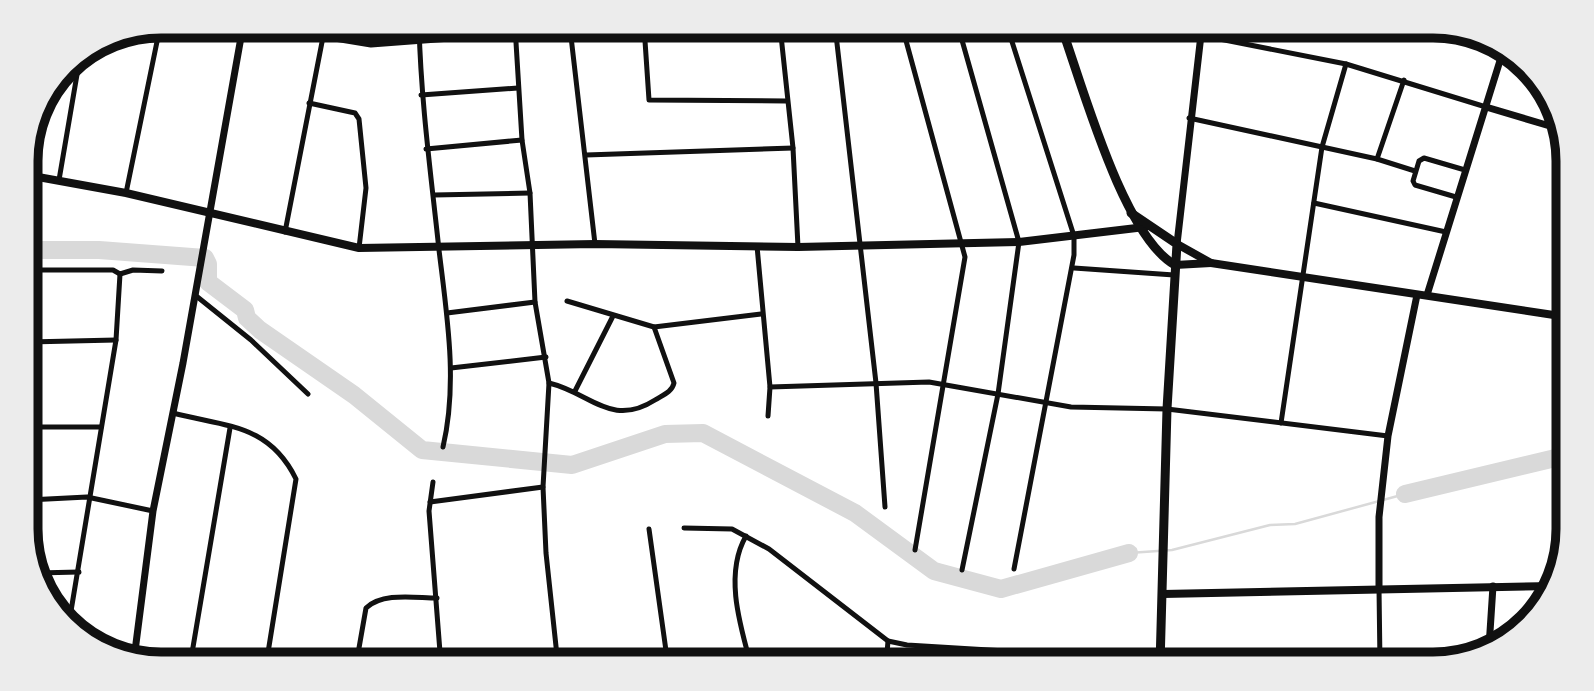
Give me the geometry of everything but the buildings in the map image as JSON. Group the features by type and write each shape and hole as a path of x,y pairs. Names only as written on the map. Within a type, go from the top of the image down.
{"main road":[{"path":"1065,38 1131,213 1145,227 1162,256 1175,270"},
{"path":"39,177 127,193 359,248 596,244 798,247 858,243 1019,242 1145,227 1211,263 1556,315"},
{"path":"1160,652 1167,409 1177,244"},
{"path":"1175,270 1211,263"},
{"path":"1163,594 1542,586"}],"street":[{"path":"127,193 158,38"},
{"path":"135,650 153,511 211,213 241,38"},
{"path":"285,232 323,38"},
{"path":"335,38 384,42 429,38"},
{"path":"515,38 522,141 530,193 535,302 549,383 543,487 546,552 557,652"},
{"path":"571,38 596,244"},
{"path":"644,38 649,100 786,101"},
{"path":"781,38 793,148 798,247"},
{"path":"836,38 876,383 885,507"},
{"path":"905,38 963,242 964,271 915,550"},
{"path":"961,38 1019,242 998,394 962,570"},
{"path":"1011,38 1074,236 1074,268 1014,569"},
{"path":"1177,244 1200,38"},
{"path":"1235,38 1404,80 1550,126"},
{"path":"419,39 426,149 434,195 451,368 449,421 443,447"},
{"path":"1427,295 1500,59"},
{"path":"1281,423 1322,147 1346,64"},
{"path":"59,180 78,71"},
{"path":"1377,159 1404,80"},
{"path":"421,95 518,88"},
{"path":"309,103 344,109 355,113 359,120 366,188 359,248"},
{"path":"1189,118 1377,159 1415,171"},
{"path":"426,149 522,141"},
{"path":"586,155 793,148"},
{"path":"1456,197 1415,185 1415,171 1419,161 1424,158 1465,170"},
{"path":"434,195 530,193"},
{"path":"1314,203 1446,232"},
{"path":"757,246 761,314 770,387 768,416"},
{"path":"1074,268 1175,270"},
{"path":"39,271 113,270 120,274 133,270 162,271"},
{"path":"71,613 79,572 87,498 116,340 120,274"},
{"path":"195,295 251,340 308,394"},
{"path":"1380,652 1381,496 1388,436 1417,295"},
{"path":"447,313 535,302"},
{"path":"567,302 583,304 613,316 654,327 761,314"},
{"path":"575,391 613,316"},
{"path":"549,383 575,391 597,405 622,412 635,411 670,391 674,383 654,327"},
{"path":"38,342 116,340"},
{"path":"451,368 546,357"},
{"path":"770,387 929,383 1086,408 1167,409 1388,436"},
{"path":"173,413 257,433 272,443 296,479 268,652"},
{"path":"38,427 101,427"},
{"path":"192,652 230,428"},
{"path":"433,482 430,502 440,652"},
{"path":"430,502 543,487"},
{"path":"38,500 87,498 153,511"},
{"path":"684,527 723,527 746,536 769,549 888,641 950,649 1017,652"},
{"path":"649,529 666,652"},
{"path":"746,536 736,553 735,578 741,626 748,652"},
{"path":"47,573 79,572"},
{"path":"1490,639 1493,586"},
{"path":"358,652 366,608 372,603 381,599 437,598"},
{"path":"887,652 888,641"}],"waterway":[{"path":"39,250 99,250 205,258 208,264 208,282 245,310 247,318 260,330 354,395 422,450 572,465 665,434 703,433 855,513 934,571 1001,589 1129,553"},
{"path":"1405,494 1556,458"},
{"path":"1129,553 1172,550 1270,525 1295,524 1405,494"}]}
